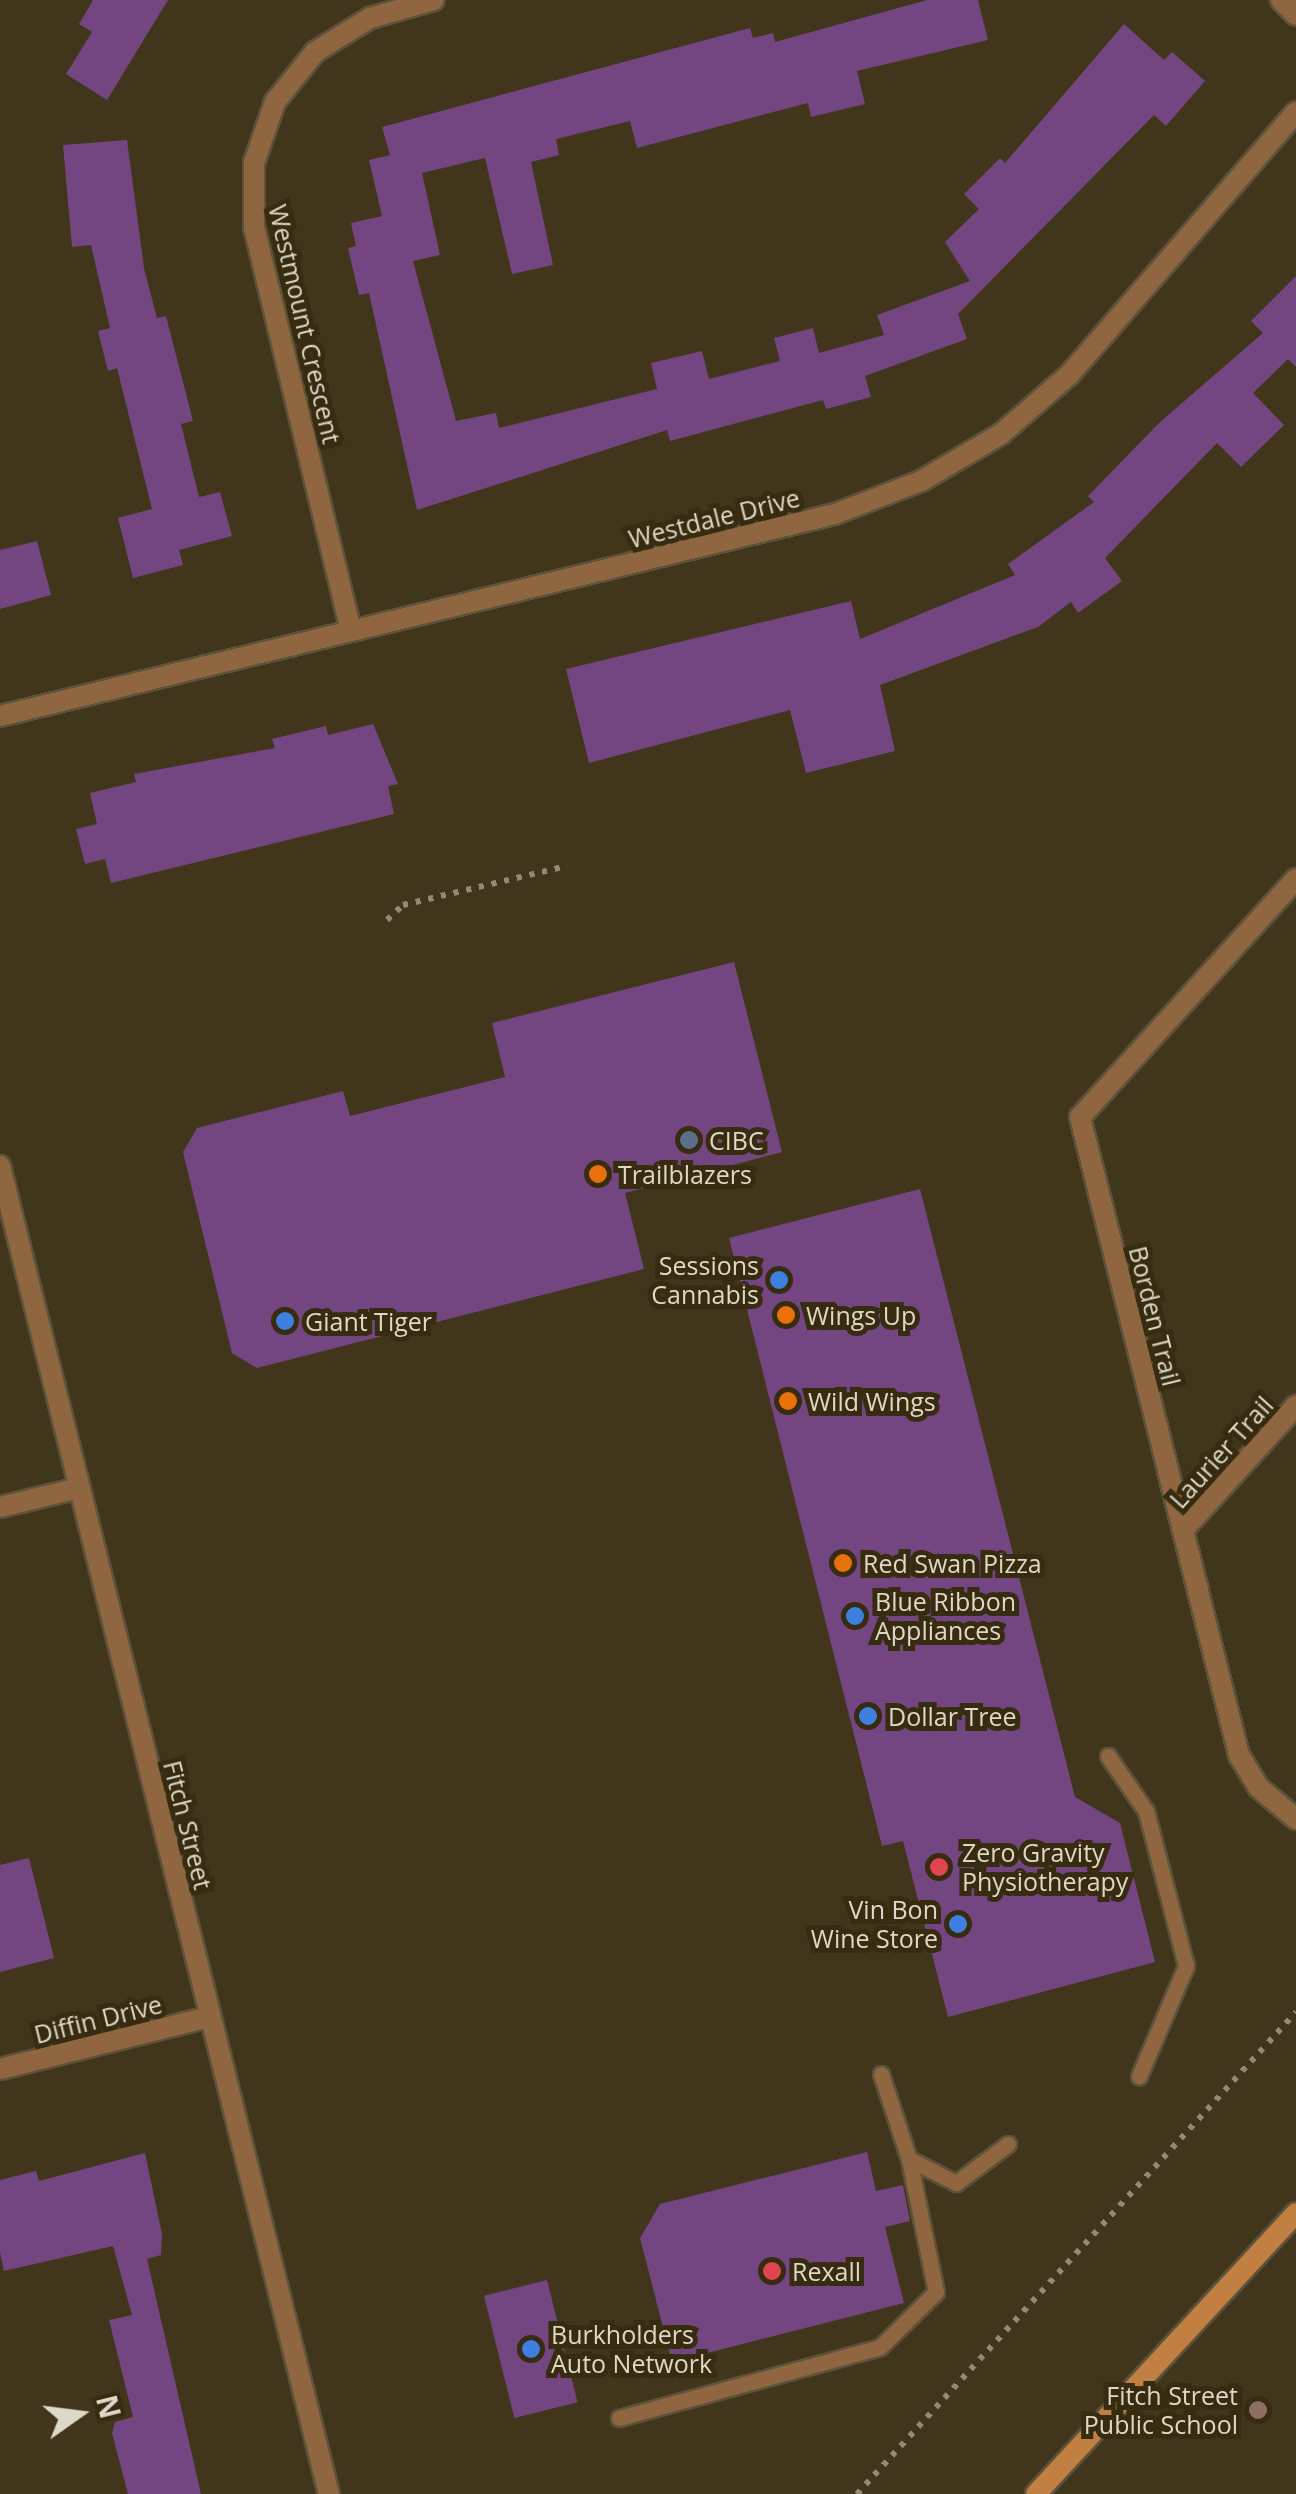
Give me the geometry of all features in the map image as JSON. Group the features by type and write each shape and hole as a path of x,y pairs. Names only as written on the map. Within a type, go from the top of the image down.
{"main road":[{"path":"1036,2494 1296,2213"}],"street":[{"name":"Westmount Crescent","path":"351,631 254,228 254,163 276,102 315,52 370,18 434,0"},
{"path":"1281,0 1296,15"},
{"name":"Westdale Drive","path":"0,716 835,514 948,466 1070,374 1296,112"},
{"name":"Borden Trail","path":"1296,878 1080,1117 1239,1755 1258,1788 1296,1819"},
{"name":"Fitch Street","path":"0,1166 329,2494"},
{"name":"Laurier Trail","path":"1183,1530 1296,1406"},
{"path":"0,1507 80,1488"},
{"name":"Diffin Drive","path":"0,2069 209,2017"}],"lane":[{"path":"1108,1756 1146,1810 1186,1966 1139,2076"},
{"path":"618,2418 880,2347 936,2292 909,2159 881,2074"},
{"path":"909,2159 956,2184 1008,2144"}],"path":[{"path":"387,920 403,905 567,866"},
{"path":"857,2494 1296,2012"}],"building":[{"path":"93,0 168,0 107,100 66,74 92,32 79,24"},
{"path":"927,0 978,0 988,40 857,71 865,104 811,117 808,103 637,148 630,121 556,139 559,155 531,162 553,265 512,274 485,158 422,173 440,255 413,261 456,421 496,413 499,428 657,389 651,363 702,351 709,379 780,361 774,338 813,328 819,353 884,335 877,315 970,281 945,242 979,209 964,194 1000,158 1005,163 1124,24 1164,60 1172,52 1205,81 1166,126 1154,115 958,314 967,339 865,376 871,397 826,409 823,400 670,441 667,430 417,510 369,293 359,295 348,248 356,246 351,223 382,216 369,160 390,155 382,127 750,28 753,38 773,33 775,42"},
{"path":"127,140 144,268 157,318 166,316 193,421 181,424 199,497 220,492 232,536 179,550 183,565 133,578 118,518 152,509 117,368 108,371 98,331 110,328 91,245 72,247 63,145"},
{"path":"1296,276 1296,367 1288,359 1253,393 1284,425 1241,467 1217,443 1105,558 1122,581 1078,613 1071,602 1038,627 880,685 895,751 806,773 790,710 589,763 566,669 851,601 860,639 1015,575 1008,564 1094,502 1088,496 1160,422 1263,333 1251,321"},
{"path":"37,541 51,595 0,609 0,550"},
{"path":"373,724 398,784 388,786 394,814 111,883 105,859 85,864 76,829 97,824 90,793 136,782 134,774 275,748 272,739 326,726 328,735"},
{"path":"734,962 782,1152 625,1193 644,1269 257,1368 232,1353 183,1152 197,1128 343,1091 350,1116 505,1077 492,1023"},
{"path":"920,1189 1075,1797 1120,1823 1155,1962 948,2017 903,1841 882,1846 729,1238"},
{"path":"29,1858 54,1958 0,1972 0,1865"},
{"name":"Rexall","path":"867,2152 876,2191 903,2185 910,2221 885,2227 904,2303 672,2362 640,2238 660,2204"},
{"path":"145,2153 162,2234 161,2255 147,2259 201,2494 128,2494 112,2433 115,2422 133,2417 109,2320 132,2315 113,2246 4,2271 0,2252 0,2180 36,2171 39,2181"},
{"name":"Burkholders Auto Network","path":"547,2280 577,2402 514,2418 484,2296"}],"place":[{"name":"CIBC","path":"689,1140"},
{"name":"Trailblazers","path":"598,1174"},
{"name":"Sessions Cannabis","path":"779,1280"},
{"name":"Wings Up","path":"786,1315"},
{"name":"Giant Tiger","path":"285,1321"},
{"name":"Wild Wings","path":"788,1401"},
{"name":"Red Swan Pizza","path":"843,1563"},
{"name":"Blue Ribbon Appliances","path":"855,1616"},
{"name":"Dollar Tree","path":"868,1716"},
{"name":"Zero Gravity Physiotherapy","path":"939,1867"},
{"name":"Vin Bon Wine Store","path":"958,1924"},
{"name":"Rexall","path":"772,2271"},
{"name":"Burkholders Auto Network","path":"531,2349"},
{"name":"Fitch Street Public School","path":"1258,2410"}]}
